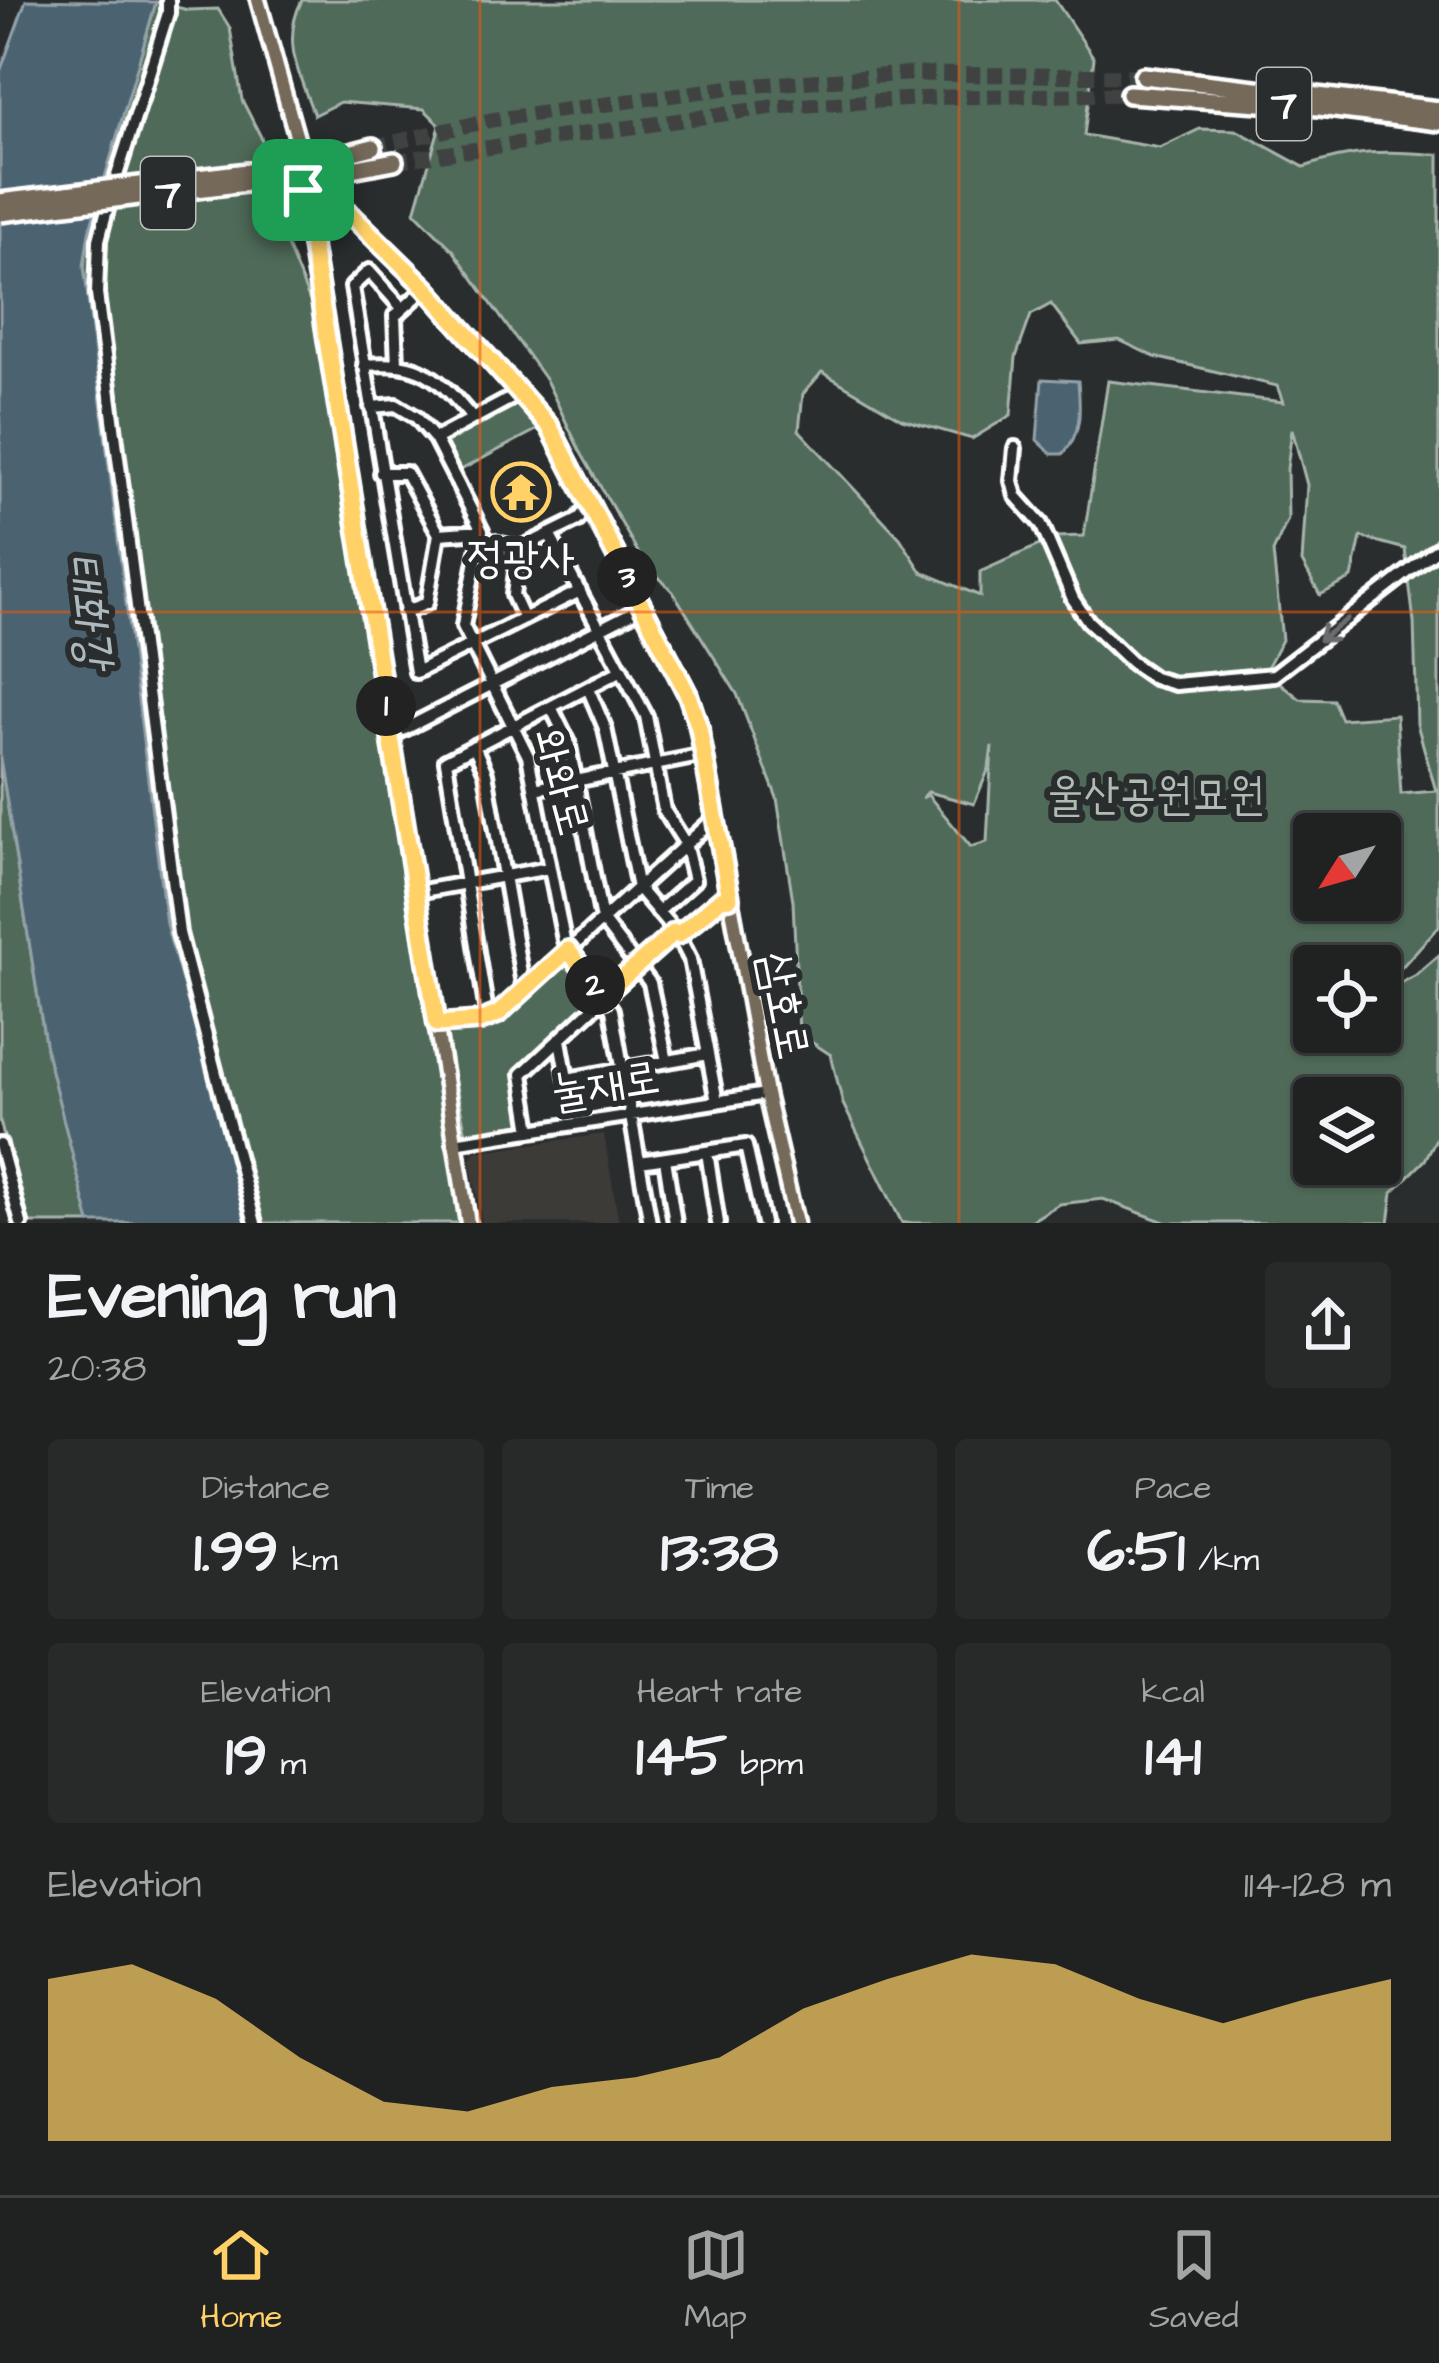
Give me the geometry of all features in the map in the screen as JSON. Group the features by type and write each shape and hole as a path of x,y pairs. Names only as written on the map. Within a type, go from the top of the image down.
{"highway":[{"name":"7","path":"1143,76 1439,110"},
{"name":"7","path":"1129,94 1219,98 1439,122"},
{"name":"7","path":"0,213 335,165 373,148"},
{"name":"7","path":"0,202 304,165 394,161"}],"main road":[{"path":"255,0 298,153 468,1223"},
{"name":"삼호로","path":"303,190 323,192 342,206 426,288 550,427 688,695 704,754 766,1094 796,1223"}],"street":[{"path":"168,0 99,240 98,294 179,932 255,1223"},
{"path":"402,308 369,271 352,287 416,672 580,591"},
{"path":"397,364 393,322 426,288"},
{"path":"364,365 397,364 433,375 472,419"},
{"path":"434,439 521,393"},
{"path":"370,407 396,405 434,439 482,535"},
{"path":"1015,448 1012,481 1016,496 1042,524 1073,598 1088,621 1131,662 1154,678 1174,684 1274,675 1439,548"},
{"path":"381,472 406,473 440,534 427,603 405,611"},
{"path":"440,534 482,535 519,549 578,520 590,506"},
{"path":"549,534 646,716 666,818 685,843 694,880 658,912"},
{"name":"와와로","path":"482,535 463,626 528,756 568,950 614,1014 650,1223"},
{"path":"519,549 513,595 524,619"},
{"path":"391,736 643,607"},
{"path":"488,1019 446,761 622,670"},
{"path":"588,688 605,728 638,888 690,959 717,1102"},
{"path":"551,707 568,741 602,920 654,992 668,1061"},
{"path":"474,746 486,773 524,990"},
{"path":"535,789 704,754"},
{"path":"437,1024 488,1019 715,818"},
{"path":"416,892 549,868"},
{"path":"531,1131 522,1074 637,965 721,899 730,898"},
{"path":"560,1040 567,1078 708,1054"},
{"name":"눌재로","path":"454,1143 766,1094"},
{"path":"0,1145 21,1223"},
{"path":"640,1162 746,1146 764,1223"},
{"path":"707,1152 718,1223"},
{"path":"665,1159 675,1223"}],"shaded area":[{"path":"604,1134 619,1223 482,1223 470,1160 475,1152"}],"green space":[{"name":"울산공원묘원","path":"302,0 1055,0 1094,58 1084,135 1160,148 1200,129 1236,130 1304,167 1371,153 1439,155 1439,536 1435,539 1439,545 1439,926 1401,968 1401,945 1293,945 1293,1053 1401,1053 1401,983 1439,955 1439,1133 1425,1160 1401,1184 1401,1077 1293,1077 1293,1185 1400,1185 1393,1192 1389,1223 1167,1223 1103,1199 1059,1204 1028,1223 902,1223 843,1104 831,1055 799,1034 793,901 777,798 737,694 673,592 643,561 547,382 453,250 415,212 440,125 424,109 340,102 314,115 294,58 293,29","holes":["1051,304 1081,344 1119,340 1155,357 1277,386 1283,402 1108,381 1084,536 1057,537 980,572 980,596 922,572 900,538 799,430 803,394 822,372 902,419 972,439 1011,415 1016,357 1031,315","1292,429 1307,485 1302,562 1320,595 1352,578 1361,537 1405,549 1414,622 1417,724 1436,791 1401,794 1396,715 1341,719 1333,700 1300,699 1265,671 1282,640 1273,552 1288,519","992,746 987,842 971,847 928,795 922,798 928,792 974,804 989,768"]},
{"path":"156,2 188,10 218,9 230,28 242,100 261,137 283,236 316,316 463,1223 249,1223 166,924 84,266 89,232"},
{"path":"519,397 542,427 457,472 440,441"},
{"path":"0,758 47,1055 90,1223 26,1223 0,1121"},
{"path":"564,965 579,970 599,994 521,1068 526,1123 466,1134 444,1028 500,1019"}],"water":[{"name":"태화강","path":"26,0 156,2 89,232 84,266 166,924 250,1223 90,1223 47,1055 0,758 0,72"},
{"path":"1042,379 1078,381 1077,429 1063,454 1052,454 1037,440"}],"tunnel":[{"path":"373,147 491,120 733,87 905,74 1143,76"},
{"path":"394,161 772,107 1129,94"}],"place":[{"name":"정광사","path":"521,492"}],"route":[{"path":"303,190 323,192 342,206 426,288 550,427 688,695 699,728 730,898 721,899 678,935 675,932 605,998 568,950 498,1014 480,1021 437,1024 303,190"}]}
